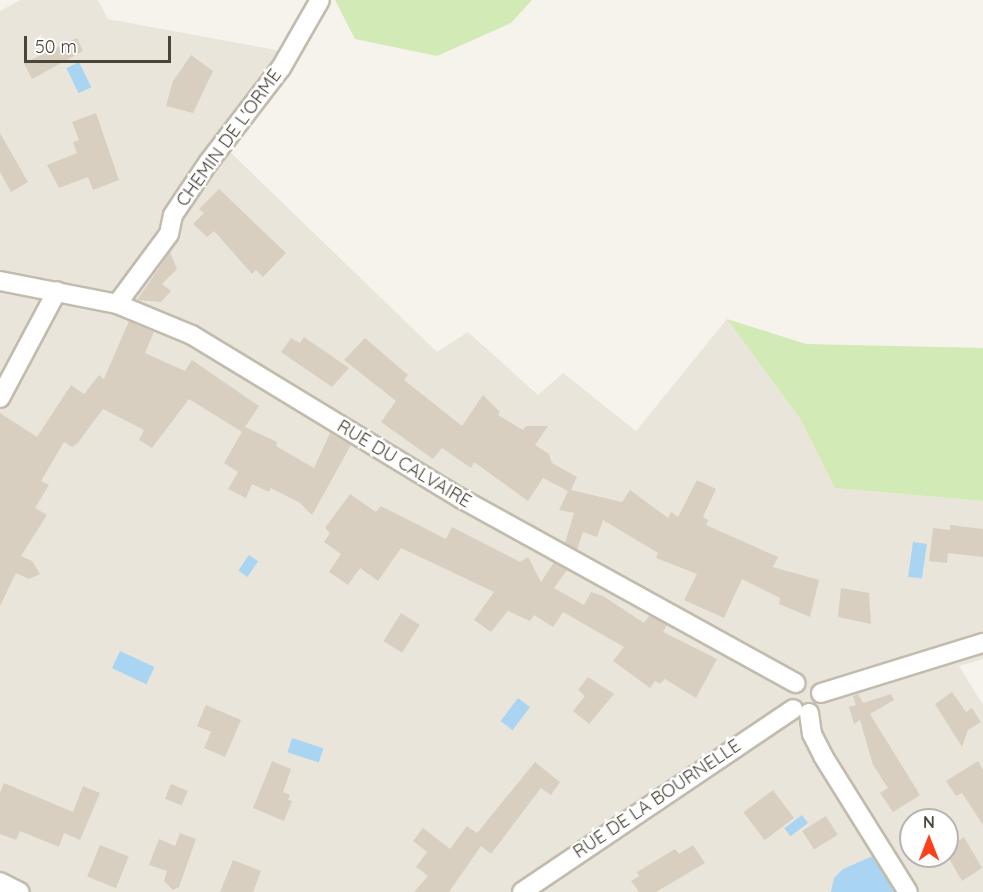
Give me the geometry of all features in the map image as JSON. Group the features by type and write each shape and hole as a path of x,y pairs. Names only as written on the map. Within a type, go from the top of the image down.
{"street":[{"name":"CHEMIN DE L'ORME","path":"117,304 169,234 173,215 202,172 281,68 321,0"},
{"name":"RUE DU CALVAIRE","path":"0,281 117,304 192,335 462,499 796,683"},
{"path":"0,398 57,291"},
{"path":"821,693 983,643"},
{"path":"821,693 811,681 796,683 788,695 801,711 823,756 908,892"},
{"path":"801,711 818,708 821,693"},
{"name":"RUE DE LA BOURNELLE","path":"522,892 801,711"},
{"path":"0,882 20,892"}],"shaded area":[{"path":"21,0 98,0 108,19 298,54 228,150 437,352 468,332 538,395 563,373 636,431 727,319 801,420 835,488 983,501 983,659 959,666 983,705 983,892 0,892 0,11"}],"green space":[{"path":"335,0 532,0 511,23 437,56 355,39"},
{"path":"727,319 806,344 983,348 983,501 835,488 801,420"}],"water":[{"path":"79,62 91,87 79,93 66,68"},
{"path":"913,542 927,544 922,579 908,577"},
{"path":"249,555 258,561 247,577 238,571"},
{"path":"120,651 154,667 146,684 112,668"},
{"path":"518,698 530,707 513,730 501,721"},
{"path":"292,738 323,748 319,762 287,752"},
{"path":"802,815 808,823 790,836 784,828"},
{"path":"873,856 895,892 831,892 834,878 843,869"}],"building":[{"path":"77,38 83,51 32,79 24,63"},
{"path":"191,55 213,71 193,113 166,106 173,81"},
{"path":"96,113 119,180 93,190 88,177 59,188 47,165 77,153 73,142 79,140 72,122"},
{"path":"0,133 28,182 11,192 0,172"},
{"path":"219,189 286,253 263,277 256,270 252,274 214,231 207,237 193,224 204,213 199,209"},
{"path":"170,252 177,269 162,284 171,291 161,302 137,300"},
{"path":"129,321 154,332 145,353 185,371 192,360 259,406 245,427 277,442 276,446 314,468 330,433 351,445 312,515 300,503 271,488 269,492 252,484 246,498 228,489 238,472 224,463 242,432 189,399 152,448 139,440 144,430 103,409 77,444 72,447 64,442 41,481 49,485 35,508 47,515 21,556 32,561 40,574 29,579 16,573 0,606 0,413 37,437 71,385 84,394 99,375 104,379"},
{"path":"304,337 349,368 332,387 281,352 291,338 300,343"},
{"path":"365,338 408,375 404,380 462,426 483,395 500,412 498,415 523,430 526,426 548,426 535,445 549,454 552,463 577,477 571,490 622,502 630,490 668,518 671,512 678,517 697,480 716,489 703,517 708,520 706,525 778,557 773,567 819,580 810,617 779,604 780,598 742,579 724,618 684,600 697,574 656,558 658,553 603,520 597,537 583,532 577,550 565,543 574,513 559,510 568,491 543,478 528,501 474,462 471,468 442,448 433,459 381,422 396,401 344,360"},
{"path":"350,494 376,512 381,506 446,539 452,527 520,562 528,557 541,582 554,562 567,570 554,588 584,605 591,592 603,596 644,623 650,615 667,625 663,632 717,659 696,698 665,679 660,684 655,681 650,688 613,661 624,647 563,612 553,627 534,615 530,621 508,611 491,632 474,620 494,592 401,548 378,581 360,568 348,585 329,572 341,554 324,542 330,533 325,528"},
{"path":"950,525 983,529 983,557 948,553 947,563 929,561 933,528 950,530"},
{"path":"841,588 869,593 871,624 838,617"},
{"path":"401,613 420,625 402,653 384,641"},
{"path":"588,677 614,694 589,724 573,711 585,696 578,690"},
{"path":"952,692 966,712 972,708 981,722 968,730 962,747 935,704"},
{"path":"858,694 863,703 891,694 894,700 870,714 920,795 893,812 880,793 888,788 873,765 860,720 854,724 849,707 856,705 853,696"},
{"path":"206,705 241,720 225,757 204,748 211,732 197,726"},
{"path":"272,761 291,769 283,792 290,795 288,800 292,801 284,821 253,808"},
{"path":"978,761 983,770 983,825 962,793 956,796 946,781"},
{"path":"535,762 560,782 551,795 541,788 491,854 481,846 449,892 414,892 428,876 416,867 427,852 413,841 423,828 450,849 467,826 477,833"},
{"path":"4,783 73,812 83,786 100,793 80,840 64,833 59,847 20,831 16,840 0,834 0,793"},
{"path":"171,784 188,791 182,806 165,799"},
{"path":"773,790 794,818 765,840 743,812"},
{"path":"826,816 838,835 814,849 802,831"},
{"path":"180,833 196,839 179,887 173,890 164,881 167,871 149,865 159,839 175,846"},
{"path":"964,837 982,868 962,881 954,868 959,868 959,840"},
{"path":"100,845 129,857 116,888 87,877"},
{"path":"693,845 705,863 656,892 639,892 631,881 639,876 637,872 675,849 679,854"},
{"path":"233,860 261,871 253,892 220,892"}]}
